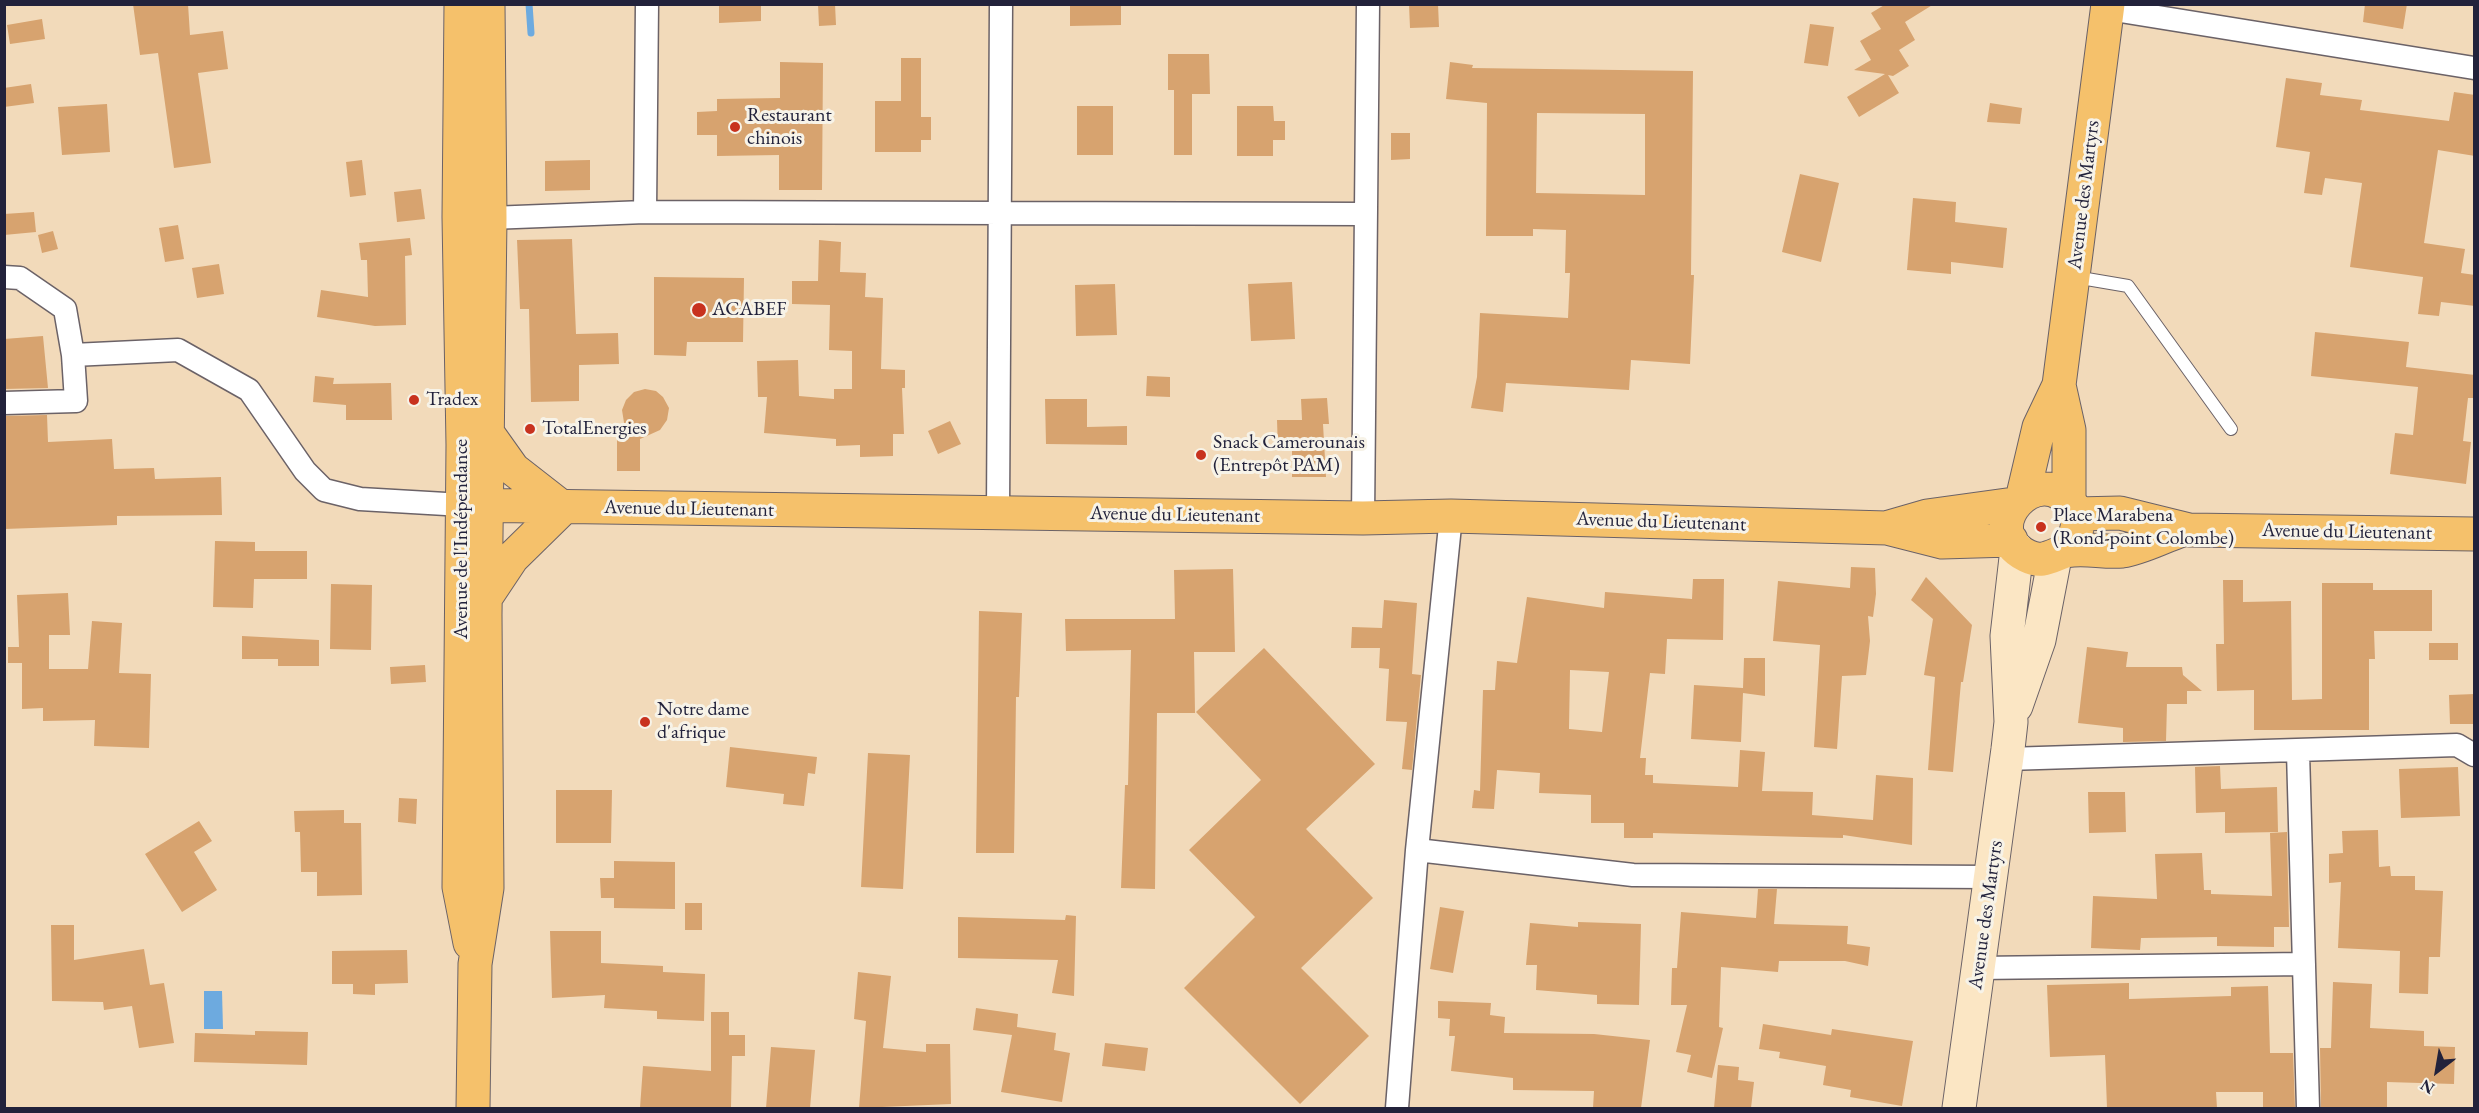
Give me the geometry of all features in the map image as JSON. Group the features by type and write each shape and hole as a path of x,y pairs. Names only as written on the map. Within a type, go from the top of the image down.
{"main road":[{"name":"Avenue de l'Indépendance","path":"461,4 459,217 474,506 486,597 487,888 475,964 473,1108"},
{"name":"Avenue de l'Indépendance","path":"475,964 459,887 474,506 486,431 490,218 488,4"},
{"name":"Avenue des Martyrs","path":"2018,499 2039,427 2059,385 2108,7"},
{"name":"Avenue des Martyrs","path":"2059,385 2069,430 2072,507"},
{"path":"486,431 513,469 563,508 512,558 486,597"},
{"path":"2039,489 2055,492 2072,507 2076,534 2060,554 2042,560 2029,557 2014,545 2007,528 2008,515 2018,499 2039,489"},
{"name":"Avenue du Lieutenant","path":"1887,528 1927,516 2018,499"},
{"name":"Avenue du Lieutenant","path":"474,506 1363,518 1451,516 1887,528 1942,542 2014,545"},
{"name":"Avenue du Lieutenant","path":"2072,507 2120,513 2183,530 2475,534"},
{"name":"Avenue du Lieutenant","path":"2060,554 2122,551 2183,530"},
{"name":"Avenue des Martyrs","path":"1959,1108 2011,722 2007,636 2014,545"},
{"name":"Avenue des Martyrs","path":"2011,722 2039,640 2060,554"}],"street":[{"path":"645,212 647,4"},
{"path":"998,512 1001,4"},
{"path":"1363,518 1368,4"},
{"path":"2108,7 2475,69"},
{"path":"490,218 645,212 1366,214"},
{"path":"4,277 20,278 65,309 73,355 76,401 4,403"},
{"path":"73,355 178,350 249,390 305,471 324,490 360,499 474,506"},
{"path":"1397,1108 1417,850 1451,516"},
{"path":"2007,759 2298,752 2457,745 2474,753"},
{"path":"2298,752 2308,1108"},
{"path":"1417,850 1633,875 1991,877"},
{"path":"1978,968 2304,964"}],"lane":[{"path":"2073,277 2128,286 2230,429"}],"water":[{"path":"204,991 222,991 223,1029 204,1029"}],"building":[{"path":"133,4 188,4 190,35 223,31 228,69 198,73 211,163 174,168 158,53 140,55"},
{"path":"719,4 761,4 761,21 719,23"},
{"path":"818,4 835,4 836,25 819,26"},
{"path":"1070,4 1121,4 1121,25 1070,26"},
{"path":"1409,4 1438,4 1439,27 1410,28"},
{"path":"1886,4 1934,4 1905,22 1915,40 1899,50 1909,66 1893,76 1888,75 1899,93 1859,117 1847,97 1885,74 1854,70 1871,60 1860,41 1881,29 1871,13"},
{"path":"2365,4 2407,4 2403,29 2363,22"},
{"path":"42,19 45,39 10,44 7,25"},
{"path":"1810,24 1834,27 1828,66 1804,63"},
{"path":"1168,54 1209,54 1210,94 1192,94 1192,155 1174,155 1174,90 1168,90"},
{"path":"901,58 921,58 921,117 931,117 931,140 921,140 921,152 875,152 875,101 901,101"},
{"path":"780,62 823,63 822,190 779,190 779,155 717,156 717,135 697,135 697,112 717,111 717,99 780,98"},
{"path":"1450,62 1473,65 1472,68 1693,71 1691,275 1694,275 1690,364 1631,360 1629,390 1506,383 1503,412 1471,408 1477,377 1480,313 1568,318 1570,273 1565,273 1566,230 1533,229 1533,236 1486,236 1487,103 1446,99","holes":["1537,113 1645,114 1645,195 1536,193"]},
{"path":"2286,78 2322,83 2320,95 2362,100 2360,110 2449,121 2454,92 2475,95 2475,156 2438,150 2424,243 2465,249 2461,273 2475,275 2475,306 2441,302 2439,316 2418,314 2423,277 2350,267 2362,183 2325,178 2322,195 2304,193 2310,152 2276,147"},
{"path":"31,84 34,103 4,107 4,88"},
{"path":"1990,103 2022,108 2020,124 1987,122"},
{"path":"107,104 110,152 62,155 58,107"},
{"path":"1077,106 1113,106 1113,155 1077,155"},
{"path":"1237,106 1273,106 1274,121 1285,121 1285,140 1273,140 1273,156 1237,156"},
{"path":"1391,133 1410,133 1410,159 1391,160"},
{"path":"362,160 366,195 350,197 346,162"},
{"path":"590,160 590,190 545,191 545,161"},
{"path":"1800,174 1839,183 1821,262 1782,252"},
{"path":"421,189 425,219 397,222 394,192"},
{"path":"1913,198 1956,202 1955,222 2007,228 2003,268 1951,262 1951,274 1907,270"},
{"path":"34,212 36,232 4,235 4,214"},
{"path":"178,225 184,259 165,262 159,228"},
{"path":"53,231 58,249 42,253 38,235"},
{"path":"410,238 412,255 405,256 406,325 375,326 317,317 321,290 368,297 367,260 361,260 359,243"},
{"path":"572,239 576,334 618,333 619,364 579,365 579,401 531,402 529,309 520,309 517,240"},
{"path":"819,240 841,242 840,272 866,273 865,297 883,298 881,369 905,370 905,388 902,388 904,434 893,434 893,456 860,457 860,445 836,446 836,439 764,433 767,397 758,397 757,361 798,360 799,396 834,399 834,389 852,389 852,351 829,350 830,305 792,304 792,281 818,281"},
{"path":"219,264 224,294 197,298 192,268"},
{"name":"ACABEF","path":"654,277 744,278 743,342 687,342 686,356 654,355"},
{"path":"1292,282 1295,339 1251,341 1248,284"},
{"path":"1115,284 1117,335 1076,336 1075,285"},
{"path":"2315,332 2409,342 2406,367 2475,375 2475,398 2468,398 2463,441 2471,442 2466,484 2390,474 2395,433 2413,435 2418,387 2311,376"},
{"path":"43,336 48,388 4,389 4,339"},
{"path":"315,376 334,378 333,384 391,383 392,420 346,420 346,405 313,402"},
{"path":"1147,376 1170,377 1170,397 1146,396"},
{"path":"645,389 656,391 663,397 669,408 667,420 660,430 640,439 640,471 617,471 617,435 626,435 622,410 626,400 634,392"},
{"path":"1327,398 1329,424 1323,424 1326,477 1292,477 1292,449 1278,450 1277,420 1302,420 1301,399"},
{"path":"1045,399 1087,399 1087,427 1127,426 1127,445 1046,444"},
{"path":"47,415 48,442 112,439 114,469 154,468 155,479 221,477 222,515 117,516 117,525 4,529 4,416"},
{"path":"950,421 961,444 938,454 928,431"},
{"path":"215,541 255,542 255,551 307,551 307,579 254,579 253,608 213,607"},
{"path":"1851,567 1875,568 1876,594 1873,617 1868,616 1870,641 1866,675 1842,676 1837,749 1814,747 1820,645 1773,641 1778,581 1850,588"},
{"path":"1233,569 1235,652 1194,652 1195,713 1157,713 1155,889 1121,888 1125,785 1128,785 1131,650 1066,651 1065,619 1175,619 1174,570"},
{"path":"1926,577 1972,625 1963,682 1961,682 1953,772 1928,770 1935,677 1924,675 1933,619 1911,600"},
{"path":"1693,579 1724,579 1723,640 1667,639 1665,674 1650,673 1640,758 1646,758 1645,775 1653,775 1653,783 1738,787 1740,750 1765,752 1762,791 1813,792 1812,815 1873,820 1876,775 1913,778 1912,845 1843,835 1843,838 1653,833 1653,838 1624,838 1624,823 1591,823 1591,795 1539,793 1540,773 1497,770 1494,809 1472,808 1474,790 1480,791 1483,690 1495,690 1497,661 1517,663 1527,597 1604,608 1605,592 1692,599","holes":["1570,670 1609,672 1602,732 1569,729"]},
{"path":"2223,580 2243,580 2243,602 2291,601 2292,700 2322,699 2322,583 2373,583 2373,590 2432,590 2432,631 2374,631 2375,659 2369,659 2369,730 2254,730 2254,690 2217,691 2216,644 2224,644"},
{"path":"331,584 372,585 371,650 330,649"},
{"path":"68,593 70,635 49,635 49,669 88,669 92,621 122,623 119,673 151,674 149,748 94,746 95,720 43,721 43,708 22,709 22,663 8,663 8,647 19,647 17,595"},
{"path":"1384,600 1417,603 1412,674 1421,675 1412,770 1402,769 1407,722 1386,721 1389,669 1379,668 1380,648 1351,648 1352,627 1382,628"},
{"path":"979,611 1022,613 1019,697 1016,697 1014,853 976,853"},
{"path":"242,636 319,640 319,666 278,666 278,659 242,659"},
{"path":"2429,643 2458,643 2458,660 2429,660"},
{"path":"2087,647 2128,652 2126,667 2182,667 2183,675 2202,691 2187,691 2187,704 2167,704 2166,741 2123,742 2123,728 2078,723"},
{"path":"1264,648 1375,764 1306,829 1373,898 1301,968 1369,1036 1300,1104 1184,988 1255,917 1189,850 1261,780 1196,712"},
{"path":"1744,658 1765,658 1765,696 1743,693 1741,742 1691,739 1694,685 1743,688"},
{"path":"425,665 426,682 391,684 390,667"},
{"path":"2475,694 2475,724 2450,724 2449,695"},
{"path":"730,747 817,757 815,774 808,773 804,806 783,804 784,794 726,787"},
{"path":"868,753 910,755 903,889 861,887"},
{"path":"2220,766 2221,789 2277,787 2278,832 2225,833 2225,812 2196,813 2195,767"},
{"path":"2458,767 2460,816 2401,818 2399,769"},
{"path":"556,790 612,790 611,843 556,843"},
{"path":"2088,792 2125,792 2126,832 2089,833"},
{"path":"399,798 417,799 416,824 398,822"},
{"path":"344,810 344,823 361,823 362,895 317,896 317,872 301,872 300,832 295,832 294,811"},
{"path":"199,821 212,841 194,852 217,890 182,912 145,854"},
{"path":"2378,830 2379,867 2390,866 2391,876 2415,876 2415,890 2443,891 2440,957 2429,957 2428,994 2399,993 2400,951 2338,948 2341,882 2329,883 2329,854 2343,853 2342,831"},
{"path":"2287,832 2289,927 2274,927 2274,947 2217,946 2217,937 2141,938 2140,950 2091,948 2093,896 2157,899 2155,854 2202,853 2204,890 2211,890 2211,894 2272,896 2270,833"},
{"path":"614,861 675,862 675,909 614,908 614,898 601,898 600,878 614,878"},
{"path":"1758,889 1777,889 1774,924 1848,926 1847,944 1870,947 1868,966 1845,961 1779,961 1778,972 1721,967 1719,1027 1723,1028 1712,1078 1687,1072 1691,1055 1676,1052 1687,1005 1671,1005 1672,968 1677,968 1681,912 1756,918"},
{"path":"685,903 702,903 702,930 685,930"},
{"path":"1440,907 1464,911 1453,973 1430,969"},
{"path":"1066,915 1076,916 1074,996 1052,993 1058,960 958,958 958,917 1065,920"},
{"path":"1578,922 1641,924 1639,1005 1597,1004 1597,995 1536,990 1537,965 1526,965 1530,923 1578,927"},
{"path":"51,925 74,925 74,960 144,949 150,985 164,983 174,1043 139,1048 132,1006 104,1010 103,1002 52,1001"},
{"path":"550,931 601,931 601,963 663,966 663,972 705,974 704,1021 657,1019 657,1011 604,1008 605,995 552,998"},
{"path":"407,950 408,983 375,984 375,995 353,994 353,984 332,984 332,951"},
{"path":"858,972 891,976 883,1048 926,1052 926,1044 950,1044 951,1104 859,1108 866,1021 854,1019"},
{"path":"2333,982 2372,984 2370,1028 2424,1031 2424,1046 2455,1047 2454,1084 2387,1082 2387,1108 2321,1108 2320,1048 2331,1048"},
{"path":"2129,983 2129,999 2231,996 2231,987 2268,986 2270,1053 2293,1053 2295,1108 2263,1108 2263,1092 2216,1092 2217,1108 2107,1108 2105,1055 2050,1057 2047,985"},
{"path":"1438,1001 1491,1003 1490,1015 1505,1017 1504,1033 1594,1034 1650,1040 1641,1108 1593,1108 1594,1091 1513,1090 1513,1078 1451,1071 1455,1036 1449,1036 1450,1019 1438,1018"},
{"path":"976,1008 1018,1014 1017,1027 1056,1033 1054,1050 1070,1053 1062,1102 1001,1092 1012,1035 973,1030"},
{"path":"711,1012 729,1012 729,1035 745,1035 745,1056 732,1056 731,1108 640,1108 643,1066 711,1071"},
{"path":"1763,1024 1831,1035 1832,1029 1913,1041 1902,1106 1850,1097 1851,1090 1823,1085 1826,1066 1779,1058 1780,1052 1759,1049"},
{"path":"255,1031 308,1032 307,1065 194,1062 195,1033 255,1035"},
{"path":"1105,1043 1148,1048 1145,1071 1102,1066"},
{"path":"771,1047 815,1050 810,1108 766,1108"},
{"path":"1718,1065 1739,1067 1738,1080 1754,1082 1751,1108 1714,1108"}],"waterway":[{"path":"529,4 531,33"}],"place":[{"name":"Restaurant chinois","path":"735,127"},
{"name":"ACABEF","path":"699,310"},
{"name":"Tradex","path":"414,400"},
{"name":"TotalEnergies","path":"530,429"},
{"name":"Snack Camerounais (Entrepôt PAM)","path":"1201,455"},
{"name":"Place Marabena (Rond-point Colombe)","path":"2041,527"},
{"name":"Notre dame d'afrique","path":"645,722"}]}
